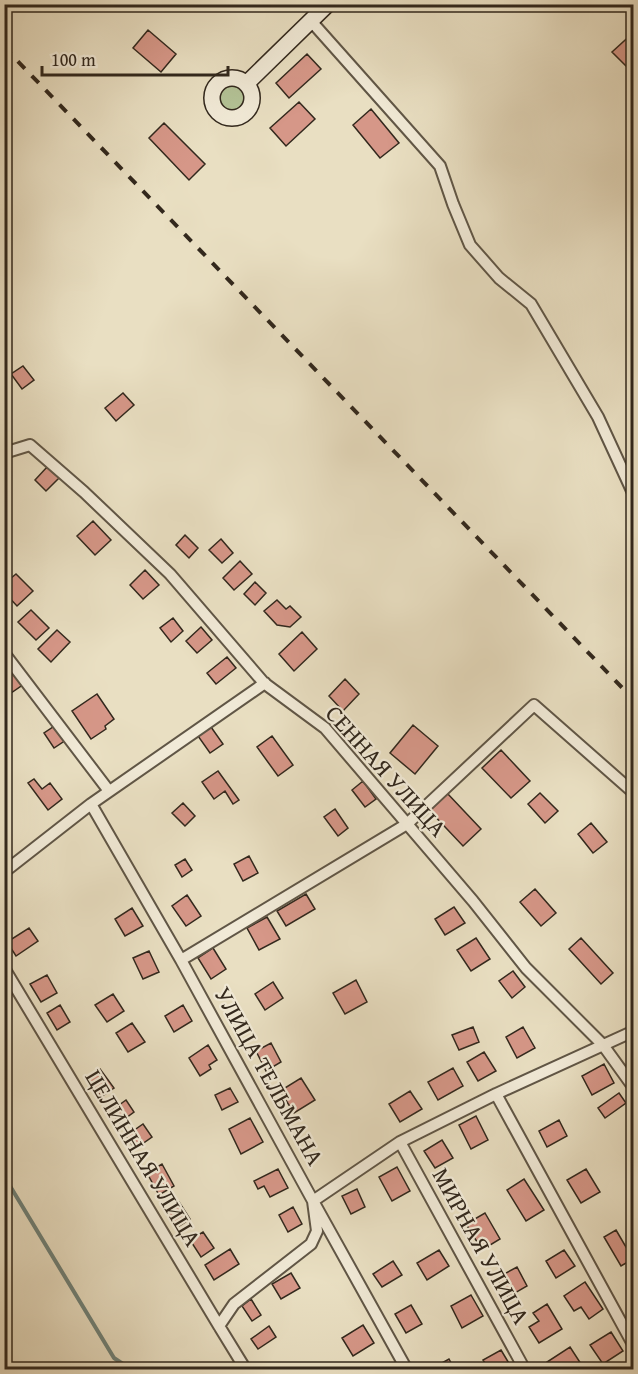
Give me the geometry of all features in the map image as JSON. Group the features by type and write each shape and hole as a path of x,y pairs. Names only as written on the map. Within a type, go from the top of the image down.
{"street":[{"path":"313,4 311,21 440,166 470,245 499,278 531,304 598,417 633,495"},
{"path":"246,84 327,4"},
{"name":"СЕННАЯ УЛИЦА","path":"4,453 30,445 84,492 170,574 264,683 325,728 473,901 526,968 603,1045 633,1088"},
{"path":"4,652 109,791"},
{"path":"4,872 91,804 264,683"},
{"path":"181,960 407,824 534,705 633,793"},
{"name":"УЛИЦА ТЕЛЬМАНА","path":"91,804 181,960 407,1370"},
{"name":"ЦЕЛИННАЯ УЛИЦА","path":"4,968 246,1370"},
{"path":"219,1326 234,1304 311,1244 317,1232 313,1201 400,1142 496,1094 633,1031"},
{"path":"496,1094 633,1346"},
{"name":"МИРНАЯ УЛИЦА","path":"400,1142 525,1370"}],"green space":[{"path":"232,86 241,89 244,98 241,107 232,110 223,107 220,98 223,89"}],"building":[{"path":"148,30 176,54 161,72 133,48"},
{"path":"634,32 634,74 612,52"},
{"path":"307,54 321,69 289,98 276,83"},
{"path":"299,102 315,119 286,146 270,128"},
{"path":"371,109 399,143 380,158 353,125"},
{"path":"164,123 205,164 189,180 149,138"},
{"path":"23,366 34,380 22,389 11,374"},
{"path":"123,393 134,405 116,421 105,408"},
{"path":"47,467 59,478 46,491 35,480"},
{"path":"93,521 111,540 95,555 77,536"},
{"path":"185,535 198,548 189,558 176,545"},
{"path":"221,539 233,553 222,563 209,550"},
{"path":"240,561 252,574 234,590 223,578"},
{"path":"145,570 159,585 143,599 130,585"},
{"path":"16,574 33,591 17,606 4,592 4,584"},
{"path":"255,582 266,593 255,605 244,594"},
{"path":"277,600 286,609 290,606 301,617 290,627 277,625 264,611"},
{"path":"31,610 49,628 36,640 18,622"},
{"path":"173,618 183,631 171,642 160,628"},
{"path":"201,627 212,640 197,653 186,641"},
{"path":"57,630 70,642 51,662 38,649"},
{"path":"302,632 317,649 294,671 279,654"},
{"path":"227,657 236,668 216,684 207,673"},
{"path":"12,668 24,684 11,693 4,684 4,674"},
{"path":"345,679 359,694 343,711 329,696"},
{"path":"97,694 114,719 105,726 106,729 91,739 72,711"},
{"path":"56,725 66,740 54,748 44,733"},
{"path":"413,725 438,746 415,774 390,753"},
{"path":"211,727 223,744 210,753 198,736"},
{"path":"272,736 293,765 278,776 257,747"},
{"path":"501,750 530,781 511,798 482,768"},
{"path":"218,771 239,800 233,804 225,791 214,799 202,782"},
{"path":"34,779 42,789 50,783 62,799 48,810 28,783"},
{"path":"363,781 376,799 365,807 352,790"},
{"path":"447,793 481,829 463,846 429,810"},
{"path":"540,793 558,811 545,823 528,804"},
{"path":"183,803 195,816 185,826 172,813"},
{"path":"335,809 348,828 338,836 324,817"},
{"path":"591,823 607,842 593,853 578,834"},
{"path":"249,856 258,873 243,881 234,864"},
{"path":"185,859 192,870 182,877 175,865"},
{"path":"535,889 556,913 541,926 520,902"},
{"path":"306,894 315,909 286,926 277,911"},
{"path":"187,895 201,916 186,926 172,906"},
{"path":"454,907 465,923 445,935 435,919"},
{"path":"132,908 143,926 125,936 115,919"},
{"path":"267,917 280,939 259,950 247,928"},
{"path":"29,928 38,941 16,956 7,942"},
{"path":"476,938 490,959 471,971 457,950"},
{"path":"581,938 613,973 601,984 569,949"},
{"path":"213,948 226,969 211,979 198,958"},
{"path":"149,951 159,972 143,979 133,958"},
{"path":"513,971 525,987 512,998 499,981"},
{"path":"47,975 57,993 41,1002 30,984"},
{"path":"356,980 367,1002 345,1014 333,993"},
{"path":"273,982 283,998 265,1010 255,994"},
{"path":"113,994 124,1011 107,1022 95,1005"},
{"path":"60,1005 70,1022 57,1030 47,1013"},
{"path":"183,1005 192,1021 174,1032 165,1016"},
{"path":"132,1023 145,1042 128,1052 116,1033"},
{"path":"473,1027 479,1042 459,1050 452,1035"},
{"path":"523,1027 535,1048 517,1058 506,1037"},
{"path":"271,1043 281,1062 266,1071 256,1051"},
{"path":"208,1045 217,1060 209,1065 211,1069 200,1076 189,1058"},
{"path":"484,1052 496,1071 478,1081 467,1062"},
{"path":"604,1064 614,1083 592,1095 582,1076"},
{"path":"453,1068 463,1086 438,1100 428,1082"},
{"path":"100,1069 114,1088 101,1097 88,1078"},
{"path":"301,1078 315,1100 294,1113 280,1091"},
{"path":"230,1088 238,1102 222,1110 215,1095"},
{"path":"410,1091 422,1109 400,1122 389,1104"},
{"path":"619,1093 626,1103 605,1118 598,1108"},
{"path":"126,1100 134,1112 119,1123 111,1111"},
{"path":"476,1116 488,1140 471,1149 459,1125"},
{"path":"250,1118 263,1142 241,1154 229,1129"},
{"path":"559,1120 567,1136 547,1147 539,1131"},
{"path":"143,1124 152,1137 135,1149 126,1136"},
{"path":"442,1140 453,1158 435,1168 424,1151"},
{"path":"162,1164 174,1186 159,1195 147,1173"},
{"path":"397,1167 410,1191 392,1201 379,1177"},
{"path":"278,1169 288,1188 270,1197 264,1186 258,1189 254,1181"},
{"path":"586,1169 600,1192 581,1203 567,1180"},
{"path":"524,1179 544,1210 526,1221 507,1190"},
{"path":"357,1189 365,1207 351,1214 342,1196"},
{"path":"179,1202 190,1219 176,1228 165,1211"},
{"path":"293,1207 302,1224 288,1232 279,1215"},
{"path":"485,1213 500,1239 482,1250 466,1224"},
{"path":"616,1230 633,1259 621,1266 604,1237"},
{"path":"203,1232 214,1248 201,1257 190,1240"},
{"path":"230,1249 239,1264 214,1280 205,1265"},
{"path":"439,1250 449,1266 427,1280 417,1263"},
{"path":"564,1250 575,1266 556,1278 546,1261"},
{"path":"393,1261 402,1275 382,1287 373,1274"},
{"path":"517,1267 527,1286 508,1297 497,1278"},
{"path":"291,1273 300,1288 281,1299 272,1284"},
{"path":"585,1282 603,1309 589,1319 581,1307 574,1311 564,1296"},
{"path":"471,1295 483,1316 462,1328 451,1306"},
{"path":"251,1299 261,1315 252,1321 242,1306"},
{"path":"547,1304 562,1329 539,1343 529,1327 539,1321 533,1313"},
{"path":"411,1305 422,1324 406,1333 395,1314"},
{"path":"363,1325 374,1343 353,1356 342,1338"},
{"path":"269,1326 276,1337 258,1349 251,1339"},
{"path":"611,1332 623,1351 603,1364 590,1345"},
{"path":"570,1347 583,1367 578,1370 552,1370 547,1362"},
{"path":"501,1350 510,1365 502,1370 489,1370 483,1360"},
{"path":"449,1359 455,1370 431,1369"}],"waterway":[{"path":"4,1176 114,1358 132,1370"}],"railway":[{"path":"4,47 634,700"}]}
